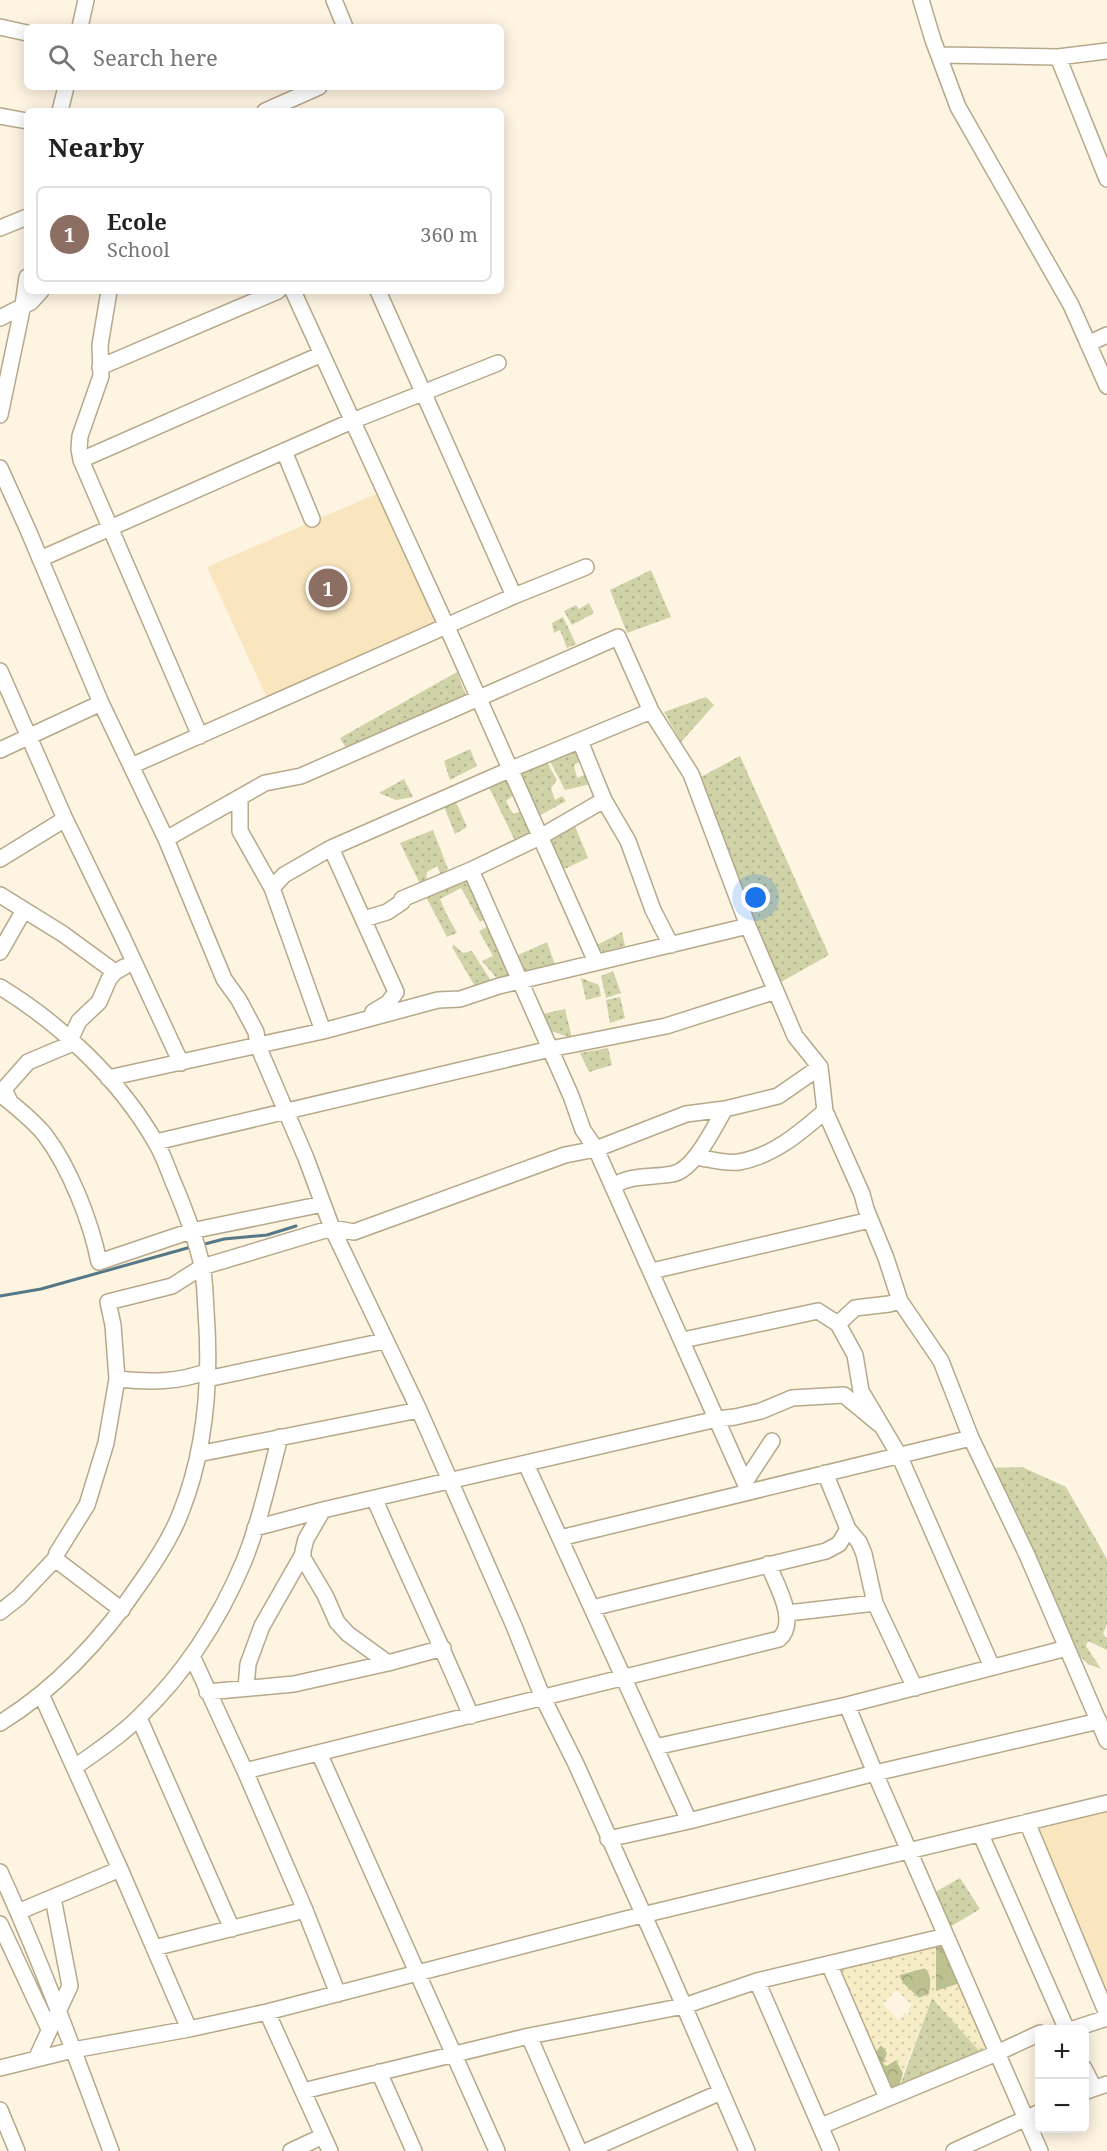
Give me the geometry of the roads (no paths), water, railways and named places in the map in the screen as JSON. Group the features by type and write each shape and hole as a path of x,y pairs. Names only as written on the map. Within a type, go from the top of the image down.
{"street":[{"path":"81,24 86,0"},
{"path":"334,0 344,24"},
{"path":"921,0 958,107 1047,259 1071,305 1107,386"},
{"path":"0,27 24,32"},
{"path":"939,55 1058,57 1107,51"},
{"path":"1058,57 1107,178"},
{"path":"61,108 65,90"},
{"path":"272,108 312,90"},
{"path":"0,116 24,120"},
{"path":"0,228 24,218"},
{"path":"0,416 24,294"},
{"path":"0,318 23,304 33,301 39,294"},
{"path":"109,294 100,345 100,376 80,436 81,460 200,736"},
{"path":"100,367 271,294"},
{"path":"294,294 447,627 596,962"},
{"path":"379,294 514,596"},
{"path":"1088,344 1107,335"},
{"path":"81,460 322,354"},
{"path":"40,559 352,421 498,363"},
{"path":"284,452 312,519"},
{"path":"0,468 101,703 166,839 224,979 240,1000 256,1032 258,1046 306,1158 332,1228 384,1341 419,1410 543,1698 576,1764 747,2151"},
{"path":"131,766 514,596 586,567"},
{"path":"166,839 265,783 301,776 618,637 651,711 690,774 748,926 795,1036 820,1067 825,1112 862,1194 900,1301 941,1361 971,1438 1027,1555 1107,1741"},
{"path":"0,671 65,819 181,1063"},
{"path":"0,750 101,703"},
{"path":"272,888 284,875 331,848 651,711"},
{"path":"580,741 604,800 628,841 653,910 671,945"},
{"path":"240,798 240,831 272,888 323,1031"},
{"path":"364,919 387,912 402,902 402,898 471,870 540,837 604,800"},
{"path":"0,859 65,819"},
{"path":"331,848 396,992 388,1003 353,1023"},
{"path":"471,870 571,1096 583,1130 596,1149 613,1186 747,1487"},
{"path":"0,895 63,934 115,972"},
{"path":"0,952 24,910"},
{"path":"108,1078 323,1031 438,1000 460,999 499,986 748,926"},
{"path":"134,961 115,972 109,979 99,1002 80,1020 72,1042 28,1062 4,1089 6,1099 44,1134 58,1157 86,1213 94,1236 99,1262 191,1231 323,1204"},
{"path":"0,987 62,1030 108,1078 156,1142 184,1208 202,1267 209,1349 206,1408 198,1454 181,1513 158,1557 96,1643 41,1694 0,1723"},
{"path":"156,1142 550,1049 666,1026 776,991"},
{"path":"0,1612 19,1597 55,1559 87,1505 106,1443 117,1379 113,1326 108,1302 172,1286 202,1267 332,1228 354,1232 565,1155 596,1149 686,1114 725,1109 778,1096 820,1067"},
{"path":"613,1186 622,1180 642,1176 675,1174 696,1157 725,1109"},
{"path":"696,1157 737,1162 760,1156 793,1138 825,1112"},
{"path":"652,1271 870,1220"},
{"path":"838,1324 855,1308 900,1301"},
{"path":"683,1340 818,1311 838,1324 855,1355 861,1391 899,1455 992,1667"},
{"path":"117,1379 171,1382 384,1341"},
{"path":"255,1528 323,1510 375,1500 717,1419 735,1418 761,1411 792,1398 844,1395 879,1424"},
{"path":"198,1454 419,1410"},
{"path":"75,1767 139,1718 192,1656 220,1611 244,1560 280,1437"},
{"path":"560,1538 747,1487 825,1473 971,1438"},
{"path":"747,1487 753,1469 772,1441"},
{"path":"731,1450 766,1479"},
{"path":"526,1464 689,1821"},
{"path":"825,1473 848,1529 859,1542 875,1603 915,1688"},
{"path":"375,1500 443,1648 471,1716"},
{"path":"246,1688 248,1664 262,1626 303,1554 306,1539 323,1510"},
{"path":"592,1608 826,1551 839,1544 848,1529"},
{"path":"303,1554 337,1622 361,1645 388,1664"},
{"path":"55,1559 122,1610"},
{"path":"245,1771 779,1640 787,1627 788,1613 768,1564"},
{"path":"788,1613 875,1603"},
{"path":"207,1692 294,1684 388,1664 443,1648"},
{"path":"655,1747 848,1705 1067,1648"},
{"path":"192,1656 245,1771 305,1910 338,1994"},
{"path":"41,1694 189,2029"},
{"path":"848,1705 875,1773 997,2052 1033,2116 1040,2151"},
{"path":"139,1718 232,1929"},
{"path":"608,1839 1099,1721"},
{"path":"319,1753 497,2151"},
{"path":"0,2068 73,2050 267,2012 642,1915 1107,1803"},
{"path":"1027,1822 1107,2016 1074,2025"},
{"path":"981,1835 1066,2025"},
{"path":"18,1912 120,1869"},
{"path":"0,1872 58,2011 111,2151"},
{"path":"36,2059 70,1986 53,1898"},
{"path":"154,1948 305,1910"},
{"path":"0,1924 49,2029"},
{"path":"303,2091 529,2036 684,2006 757,1982 946,1936"},
{"path":"829,1964 887,2098"},
{"path":"757,1982 831,2151"},
{"path":"267,2012 330,2151"},
{"path":"821,2126 1035,2034"},
{"path":"529,2036 579,2151"},
{"path":"379,2072 414,2151"},
{"path":"587,2151 721,2092"},
{"path":"0,2110 17,2151"},
{"path":"954,2151 1033,2116"},
{"path":"291,2151 323,2136"}],"waterway":[{"path":"201,1245 224,1239 267,1235 296,1226"},
{"path":"0,1296 41,1289 191,1247"}],"place":[{"name":"Ecole","path":"328,588"}]}
